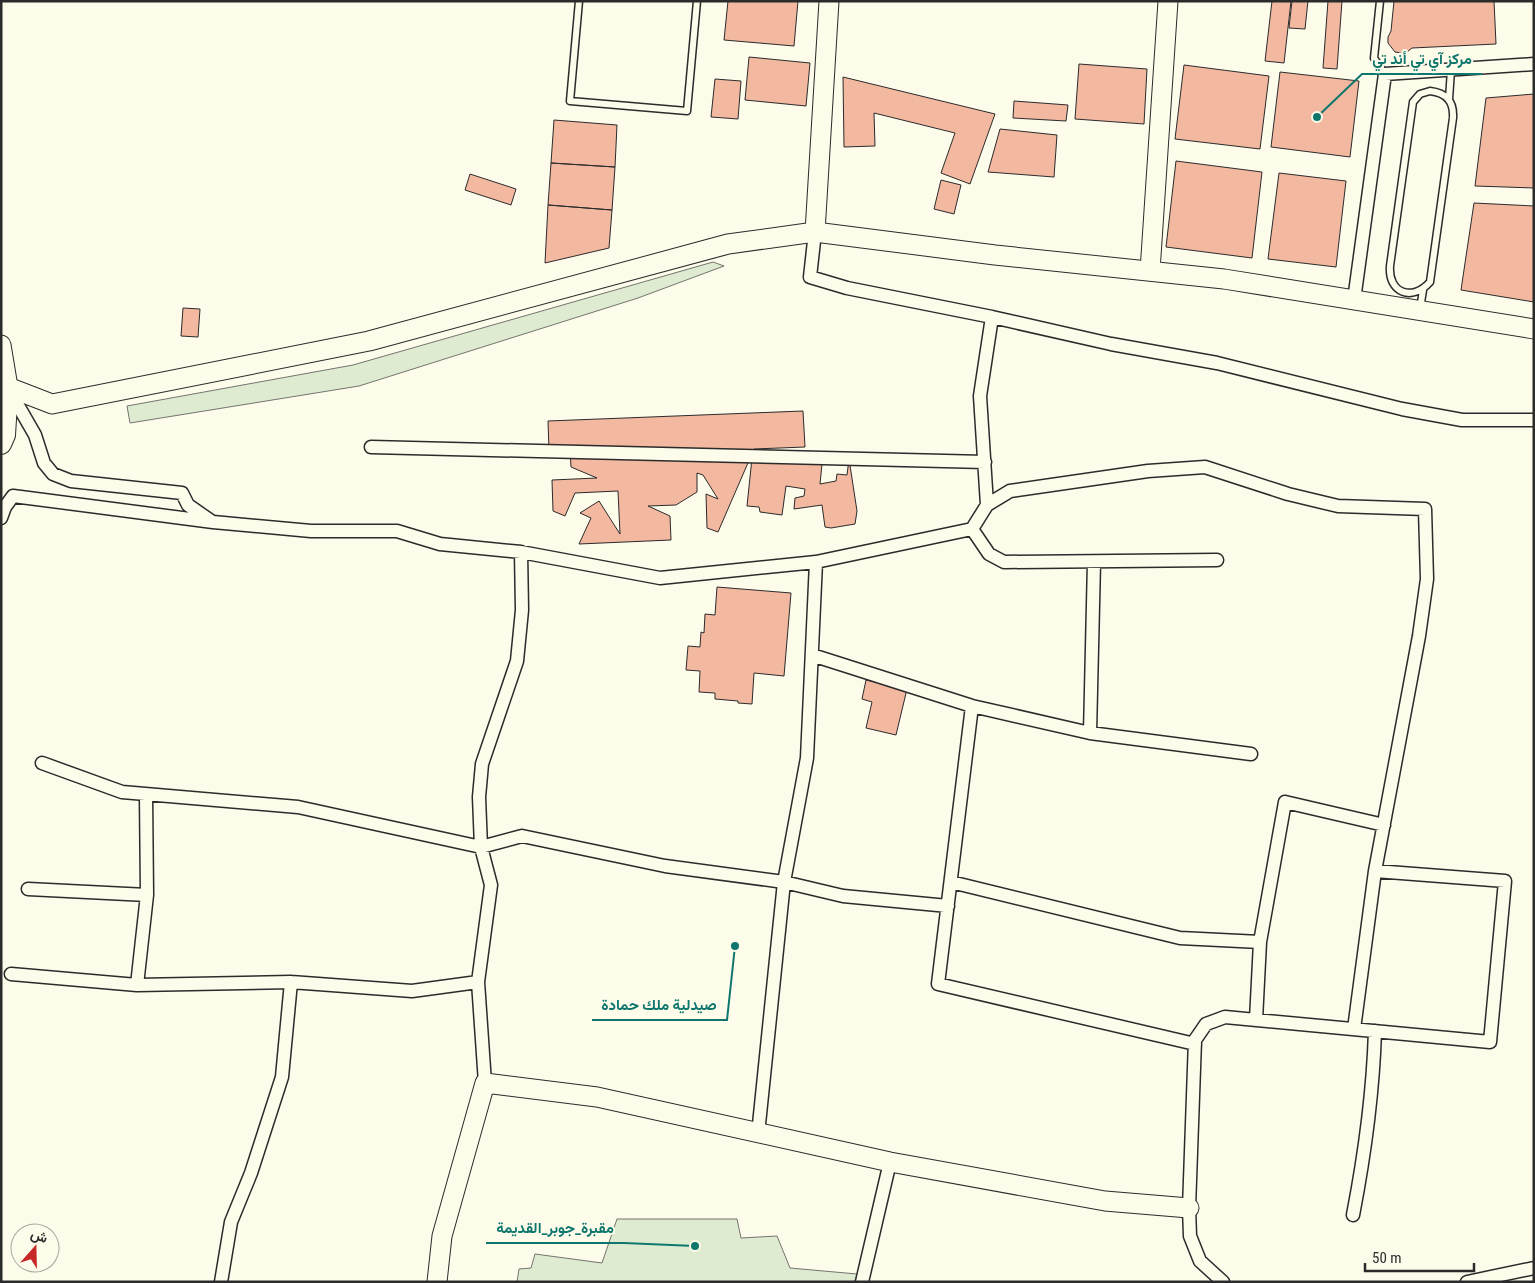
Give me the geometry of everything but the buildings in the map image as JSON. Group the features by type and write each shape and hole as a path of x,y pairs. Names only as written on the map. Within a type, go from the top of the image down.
{"main road":[{"path":"1,444 4,435 3,390"}],"street":[{"path":"829,1 815,232 810,277 847,288 992,317 1112,344 1217,363 1402,409 1462,420 1534,420"},
{"path":"1150,271 1168,1"},
{"path":"1354,300 1385,74 1534,64"},
{"path":"3,390 52,404 369,341 728,244 815,232 994,255 1224,279 1534,329"},
{"path":"987,505 980,396 992,317"},
{"path":"1,345 3,390 35,435 44,463 53,474 71,481 182,493 188,505 213,522"},
{"path":"371,447 985,462"},
{"path":"1,518 5,507 13,496 213,522 311,530 396,531 440,544 521,552 660,578 816,562 972,529 987,505 1010,491 1148,471 1205,467 1288,494 1338,506 1425,509 1428,579 1375,871 1354,1029"},
{"path":"972,529 989,554 1004,562 1217,560"},
{"path":"437,1282 442,1236 485,1083 478,982 490,885 481,846 479,798 482,764 517,660 522,610 521,552"},
{"path":"758,1134 784,882 807,758 816,562"},
{"path":"1090,732 1094,562"},
{"path":"812,655 972,706 1090,732 1251,754"},
{"path":"972,706 938,984 1195,1044"},
{"path":"42,763 122,792 298,807 481,846 522,836 665,866 784,882 842,896 948,906"},
{"path":"137,986 147,895 146,795"},
{"path":"1256,1020 1260,942 1285,802 1384,825"},
{"path":"1223,1282 1200,1261 1190,1236 1189,1208 1195,1040 1206,1024 1226,1016 1490,1042 1505,881 1375,871"},
{"path":"951,882 1180,938 1260,942"},
{"path":"28,889 147,895"},
{"path":"11,974 137,986 291,982 412,991 478,982"},
{"path":"221,1282 231,1222 251,1173 282,1077 291,982"},
{"path":"1353,1215 1369,1124 1373,1078 1374,1031"},
{"path":"485,1083 597,1097 890,1162 1105,1200 1189,1208"},
{"path":"862,1282 890,1162"},
{"path":"1467,1282 1534,1268"}],"lane":[{"path":"579,1 570,101 687,111 697,1"},
{"path":"1380,1 1374,58 1385,74"},
{"path":"1449,98 1440,92 1430,91 1420,94 1413,102 1390,276 1394,286 1402,292 1413,293 1423,290 1430,282 1453,118 1453,108 1449,98 1451,70"},
{"path":"1420,310 1423,290"}],"green space":[{"path":"713,262 724,266 638,298 359,386 130,423 127,406 353,365"},
{"path":"617,1219 737,1219 741,1238 777,1236 790,1268 857,1274 855,1282 517,1282 519,1269 531,1268 535,1254 602,1263"}],"place":[{"name":"مركز آي تي أند تي","path":"1317,117"},
{"name":"صيدلية ملك حمادة","path":"735,946"},
{"name":"مقبرة_جوبر_القديمة","path":"695,1246"}]}
